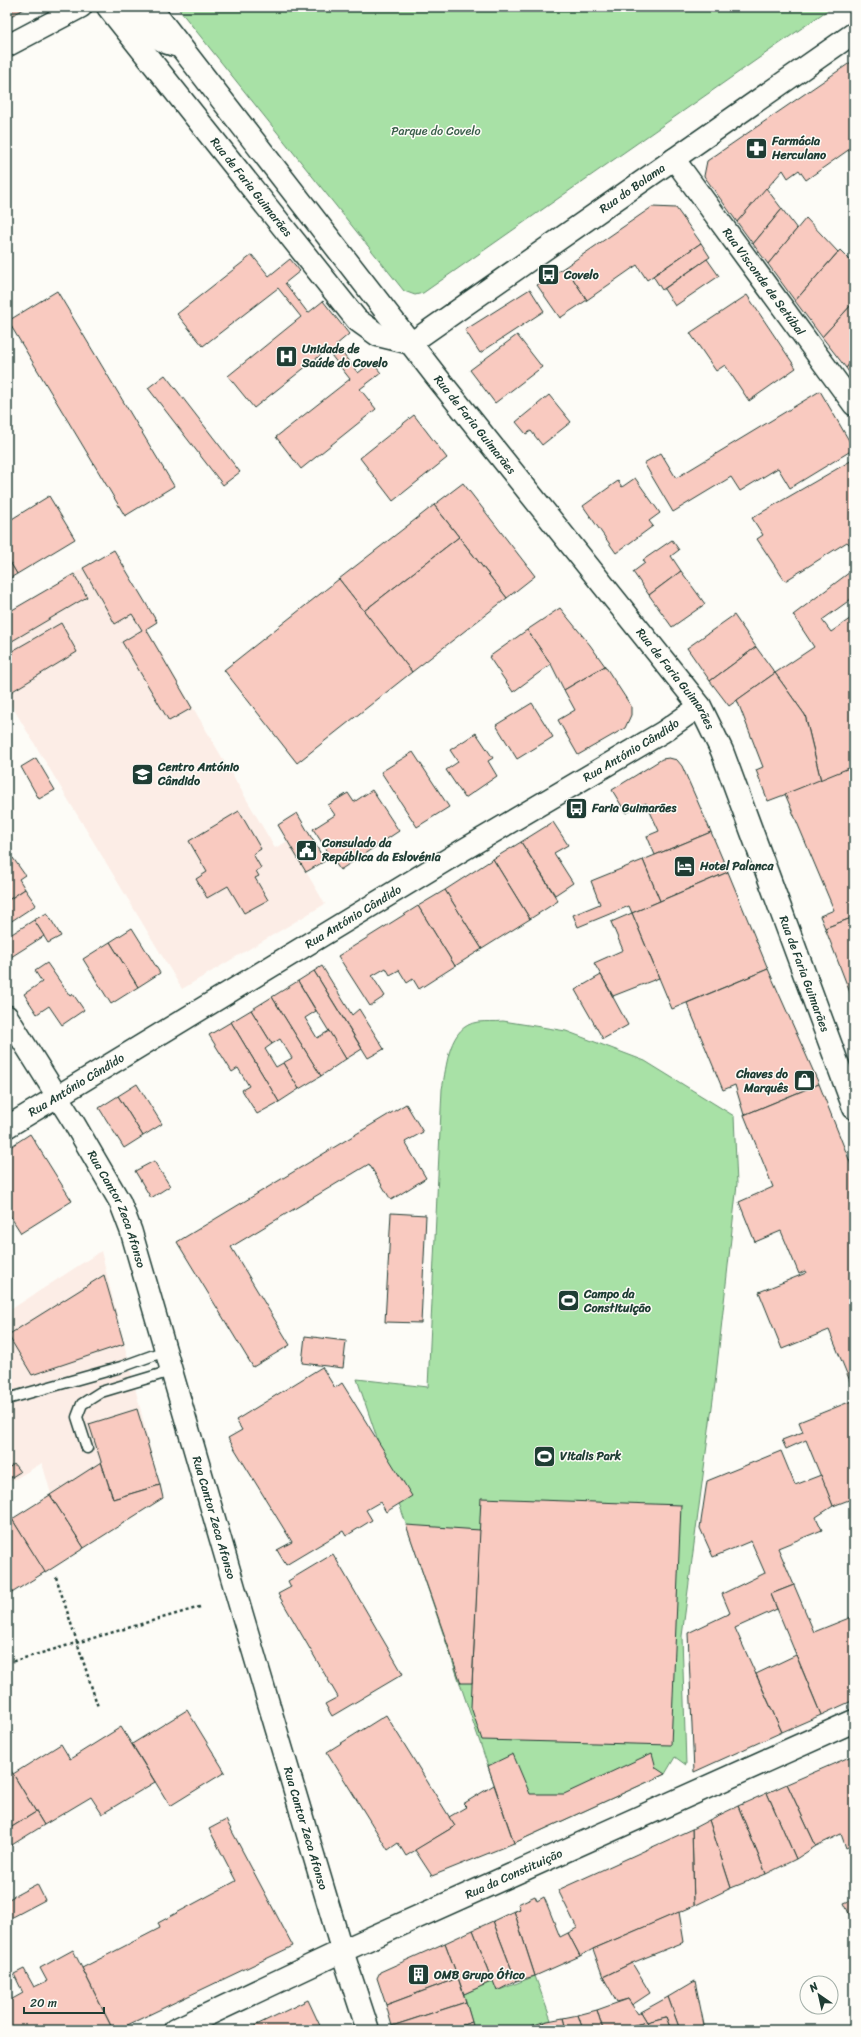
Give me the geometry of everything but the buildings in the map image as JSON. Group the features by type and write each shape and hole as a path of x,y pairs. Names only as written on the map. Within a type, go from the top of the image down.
{"main road":[{"name":"Rua de Faria Guimarães","path":"108,7 357,320 378,335 411,343"},
{"name":"Rua de Faria Guimarães","path":"150,7 411,343 700,706 722,751 847,1076 854,1108"},
{"name":"Rua da Constituição","path":"175,2030 342,1951 854,1721"},
{"path":"342,1951 368,2030"}],"street":[{"path":"7,46 81,7"},
{"path":"128,7 160,41 170,46 180,46"},
{"name":"Rua do Bolama","path":"411,343 854,33"},
{"name":"Rua Visconde de Setúbal","path":"674,159 854,405"},
{"name":"Rua António Cândido","path":"7,1127 463,850 663,732 700,706"},
{"name":"Rua Cantor Zeca Afonso","path":"7,1016 120,1202 131,1231 342,1951"}],"lane":[{"path":"7,1399 121,1367 168,1361"},
{"path":"87,1448 77,1416 82,1404 101,1392 168,1361"}],"path":[{"path":"56,1577 98,1707"},
{"path":"7,1663 200,1607"}],"shaded area":[{"name":"Centro António Cândido","path":"114,550 157,622 147,629 275,848 288,841 325,904 182,989 7,698 7,613"},
{"path":"101,1251 162,1496 83,1544 51,1494 42,1463 7,1484 7,1312"}],"green space":[{"name":"Parque do Covelo","path":"177,7 832,7 423,293 415,295 404,291"},
{"name":"Vitalis Park","path":"503,1021 566,1031 645,1061 734,1116 737,1184 715,1384 682,1636 686,1765 675,1757 665,1774 514,1843 357,1379 428,1387 442,1089 448,1059 455,1039 460,1031 468,1025 478,1022"},
{"path":"535,1976 551,2020 518,2030 474,2030 464,1994 493,1981 497,1991"}],"place":[{"name":"Farmácia Herculano","path":"757,148"},
{"name":"Covelo","path":"549,275"},
{"name":"Unidade de Saúde do Covelo","path":"286,356"},
{"name":"Centro António Cândido","path":"142,774"},
{"name":"Faria Guimarães","path":"577,808"},
{"name":"Consulado da República da Eslovénia","path":"306,850"},
{"name":"Hotel Palanca","path":"685,866"},
{"name":"Chaves do Marquês","path":"804,1081"},
{"name":"Campo da Constituição","path":"568,1301"},
{"name":"Vitalis Park","path":"544,1456"},
{"name":"OMB Grupo Ótico","path":"418,1975"}]}
